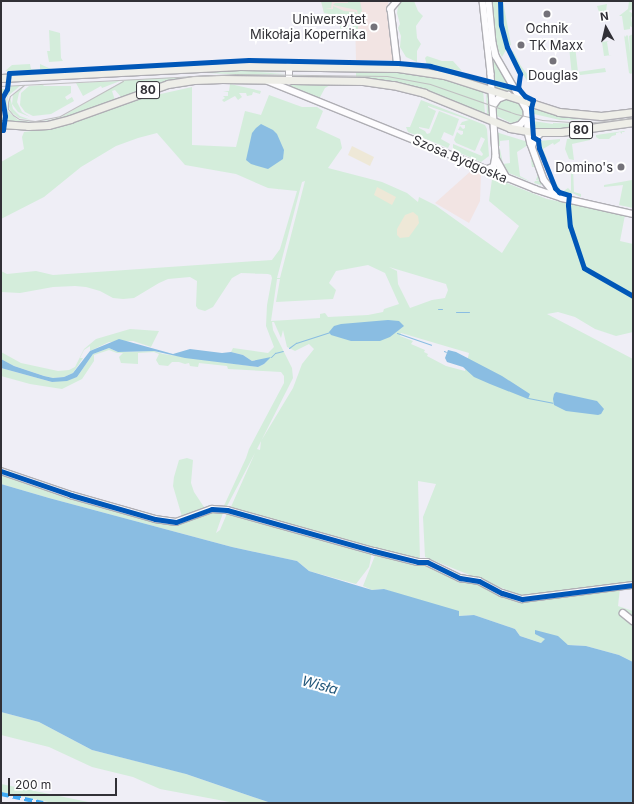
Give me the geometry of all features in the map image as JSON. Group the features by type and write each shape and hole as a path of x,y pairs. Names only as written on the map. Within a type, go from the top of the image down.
{"main road":[{"name":"80","path":"1,78 240,66 398,68 444,75 478,84 559,112 578,115 607,115 633,112"},
{"name":"Szosa Bydgoska","path":"1,124 33,126 58,122 150,89 184,81 289,80 363,81 393,85 424,93 510,128"},
{"name":"80","path":"510,128 541,133 561,132 633,122"}],"street":[{"path":"398,1 391,9 398,68"},
{"path":"483,1 492,89 496,156 499,167 507,178"},
{"path":"490,1 493,40 496,56 528,112 528,132 532,146 544,180 549,188 558,197"},
{"path":"289,66 289,87 292,90"},
{"path":"478,84 485,83 490,74"},
{"name":"Szosa Bydgoska","path":"264,80 535,189 558,197 633,214"},
{"path":"493,109 494,104 498,99 509,95"},
{"path":"510,128 522,123 528,112"},
{"path":"532,146 535,139 541,133"},
{"path":"486,170 494,167 496,156"},
{"path":"535,189 542,187 544,180"},
{"path":"1,471 78,497 161,520 176,522 212,509 227,510 374,551 418,562 427,562 460,578 479,581 502,593 522,599 632,585"},
{"path":"623,613 633,621"}],"shaded area":[{"name":"Uniwersytet Mikołaja Kopernika","path":"321,1 389,1 388,3 391,13 397,60 356,60 355,18 324,13"},
{"path":"472,170 481,174 480,201 469,223 435,203"}],"green space":[{"path":"321,1 332,1 331,8 325,9 333,9 333,6 344,11 356,12 358,17 358,35 355,35 353,31 353,18 335,18 335,22 330,21 330,14 324,13"},
{"path":"348,1 360,1 362,11 359,15 357,10 333,5 335,3 348,3"},
{"path":"399,1 414,1 418,11 423,16 416,26 417,38 421,44 417,51 417,62 406,57 400,47 401,36 398,28 400,24 397,13"},
{"path":"485,1 487,1 493,55 509,84 493,80"},
{"path":"492,1 498,1 500,25 506,50 502,57 496,46"},
{"path":"501,1 503,1 511,45 508,46 503,25"},
{"path":"629,1 633,1 633,9 629,11 633,14 631,18 633,28 630,26 630,29 624,30 622,16 619,16 628,9"},
{"path":"607,4 606,11 600,15 597,6"},
{"path":"344,21 349,26 344,31 339,26"},
{"path":"49,30 60,33 61,58 63,61 49,62 47,51 50,51"},
{"path":"633,34 633,72 631,74 629,73 624,35 625,37 627,35 628,36 630,53 629,36"},
{"path":"609,41 607,42 609,55 612,55 604,56 602,42"},
{"path":"575,46 578,72 605,68 606,72 572,76 569,47"},
{"path":"513,51 521,66 531,79 528,82 512,58 510,52"},
{"path":"427,56 442,61 453,61 462,71 427,65 425,58"},
{"path":"30,64 31,69 40,69 40,64 51,69 5,71 12,65"},
{"path":"242,68 285,70 286,72 206,73 207,71"},
{"path":"292,70 332,70 332,72 291,72"},
{"path":"395,70 427,73 483,89 485,114 432,93 356,78 356,71"},
{"path":"199,71 200,73 72,79 72,77"},
{"path":"255,72 286,74 206,74"},
{"path":"249,74 285,75 284,77 207,76"},
{"path":"291,75 332,76 332,79 292,77"},
{"path":"200,76 169,81 121,97 115,90 112,91 115,100 55,120 36,123 8,122 6,100 11,86 20,86 8,96 8,111 18,120 32,122 50,120 63,116 125,80"},
{"path":"120,81 102,88 101,86 83,96 76,83"},
{"path":"290,83 332,84 325,88 319,99 291,87"},
{"path":"230,84 261,91 260,94 253,92 252,95 247,96 246,93 239,93 242,97 238,100 235,96 224,102 222,100 225,98 223,96 228,96 228,92 223,91 229,91"},
{"path":"494,84 512,89 516,95 494,87"},
{"path":"24,86 19,93 17,102 22,112 30,117 18,112 12,104 13,95"},
{"path":"29,86 71,86 71,93 65,97 67,100 72,97 74,101 51,114 33,116 25,112 20,105 21,93"},
{"path":"1,87 2,89 7,89 1,101"},
{"path":"192,87 192,145 236,147 245,111 261,115 269,95 302,107 317,107 323,111 316,128 340,139 342,148 328,168 382,182 407,193 418,202 419,197 435,205 502,253 519,226 489,201 492,179 494,178 547,199 625,215 620,241 633,244 633,332 616,336 595,329 575,317 558,312 547,314 633,359 633,583 522,596 425,557 423,517 436,484 418,481 420,561 230,509 255,453 226,508 222,510 249,449 284,383 284,376 281,372 228,369 227,366 199,363 198,367 190,366 189,363 185,364 179,362 172,362 168,366 159,365 156,360 159,354 154,352 138,353 138,364 121,363 119,357 123,353 117,353 109,350 94,355 94,361 82,379 62,389 30,384 1,376 1,368 52,382 77,377 93,354 109,348 118,352 154,351 163,354 258,367 264,364 269,358 252,361 243,355 231,352 233,348 268,353 274,347 266,326 267,305 272,278 271,275 268,274 241,273 232,278 213,307 205,311 198,309 196,306 197,281 190,277 168,279 134,298 123,299 113,298 100,291 86,287 75,286 53,287 20,293 1,292 1,271 7,274 36,271 53,275 272,260 280,249 297,191 268,188 236,174 185,165 157,133 116,146 81,167 44,197 1,219 1,162 24,149 22,137 24,132 61,127 138,99","holes":["305,181 280,278 277,278 302,182","368,265 385,273 399,304 384,309 383,312 368,315 328,317 325,313 320,314 320,318 271,321 277,279 280,279 276,302 333,299 336,290 329,283 336,271","389,267 446,284 448,290 445,298 432,300 410,308 398,284 397,271","272,322 274,322 281,338 283,330 287,347 295,351 309,344 314,349 302,364 293,388 261,440 293,378 292,368 273,330","401,333 469,353 465,371 446,366 427,356 428,354 424,352 425,350 411,344 413,341 400,336","261,441 260,450 257,449"]},
{"path":"486,90 490,91 491,116 487,115"},
{"path":"10,97 13,109 20,116 31,120 19,118 11,112 8,104"},
{"path":"503,99 520,104 524,108 524,118 520,123 511,123 497,116 496,105"},
{"path":"421,100 485,125 487,129 489,156 481,162 453,150 453,144 482,156 483,154 480,150 485,139 481,137 475,151 456,143 454,140 457,132 461,135 463,134 463,131 458,130 460,126 463,129 465,128 465,125 460,125 462,122 469,120 428,106 436,111 429,129 419,127 427,134 430,133 439,111 459,119 453,136 444,132 441,139 450,144 448,148 408,132 406,127 410,127"},
{"path":"1,101 3,122 1,122"},
{"path":"534,109 562,117 633,115 598,119 560,120 534,114"},
{"path":"633,118 633,120 572,129 534,130 533,121 553,124 585,124"},
{"path":"624,131 625,132 622,132 622,134 620,132 616,133 616,135 609,139 599,139 596,137 596,135"},
{"path":"496,132 528,142 543,182 541,185 534,183 535,181 540,181 536,180 538,174 535,167 532,167 532,159 528,145 517,152 520,176 531,182 504,171 499,161 497,151 500,149 503,164 510,163 509,140 500,141 499,146"},
{"path":"592,135 590,140 572,144 574,160 569,159 565,149 567,139"},
{"path":"560,139 560,141 554,145 553,143 543,149 547,159 545,161 539,146 539,141"},
{"path":"546,166 549,166 554,180 562,192 568,188 571,191 571,169 573,169 574,192 581,194 581,197 572,193 572,195 563,193 559,191 552,182"},
{"path":"632,180 633,208 619,205 623,185 604,187 604,185"},
{"path":"130,329 159,331 151,347 133,341 109,342 90,351 90,346 84,350 80,358 83,358 73,373 64,377 53,378 44,376 14,366 1,359 1,352 21,363 58,371 69,370 75,367 84,349 96,339"},
{"path":"187,458 193,460 191,483 194,492 206,510 222,510 223,513 216,533 220,530 228,511 372,553 369,567 356,584 309,571 297,561 232,547 1,484 1,474 140,518 159,522 183,520 173,486 179,460"},
{"path":"376,553 422,564 529,602 620,588 618,606 633,611 633,617 630,615 628,622 633,623 633,662 619,655 586,646 568,645 560,640 546,639 541,643 520,636 515,629 474,615 459,616 384,589 372,590 363,586"},
{"path":"1,712 39,722 92,750 183,773 271,803 235,803 160,789 133,777 92,767 49,747 1,735"},
{"path":"1,784 93,803 53,803 1,792"}],"sand":[{"path":"352,146 374,157 370,166 348,155"},
{"path":"377,187 396,197 392,205 374,195"},
{"path":"413,212 418,216 419,223 409,237 400,238 397,235 397,229 405,215"}],"water":[{"path":"261,124 273,130 277,134 284,150 283,159 268,169 251,164 246,160 252,133"},
{"path":"388,320 399,321 404,326 390,337 380,341 351,341 331,335 329,332 334,326 341,324"},
{"path":"119,339 173,354 190,349 222,353 231,352 243,355 252,361 271,357 264,364 258,367 185,358 154,351 118,352 109,348 93,354 77,377 67,381 52,382 1,368 1,359 14,366 44,376 53,378 64,377 73,373 90,351"},
{"path":"448,350 456,352 502,376 530,394 528,399 474,377 463,367 447,362 445,358"},
{"path":"556,392 597,401 604,409 601,414 598,415 566,411 554,405 553,399"},
{"name":"Wisła","path":"1,484 232,547 297,561 309,571 372,590 384,589 459,611 459,616 474,615 515,629 520,636 541,643 545,639 535,634 535,630 558,636 568,645 586,646 619,655 633,662 633,803 271,803 186,774 92,750 39,722 1,712"}],"waterway":[{"path":"456,312 469,312"},
{"path":"289,348 296,343 329,332"},
{"path":"397,333 431,345"},
{"path":"271,357 275,353 283,351"},
{"path":"528,398 553,403"}],"tram line":[{"path":"1,86 236,74 387,76 430,84 516,114 542,120 585,123 633,118"},
{"path":"24,85 10,96 8,109 19,119 35,121 60,116 123,81"}],"marked path":[{"path":"1,794 43,803"}],"cycle path":[{"path":"500,1 501,25 507,47 520,74 518,88 525,96 533,100 531,108 533,137 538,140 539,148 555,188 559,192 569,195 568,205 570,226 584,268 633,296"},
{"path":"1,129 3,130 5,116 2,98 7,89 9,73 249,60 398,63 430,66 519,89"},
{"path":"1,471 71,495 155,519 176,522 212,509 227,510 374,551 418,562 427,562 460,578 479,581 502,593 522,599 633,585"}],"place":[{"name":"Ochnik","path":"547,14"},
{"name":"Uniwersytet Mikołaja Kopernika","path":"374,27"},
{"name":"TK Maxx","path":"521,45"},
{"name":"Douglas","path":"553,61"},
{"name":"Domino's","path":"621,167"}]}
